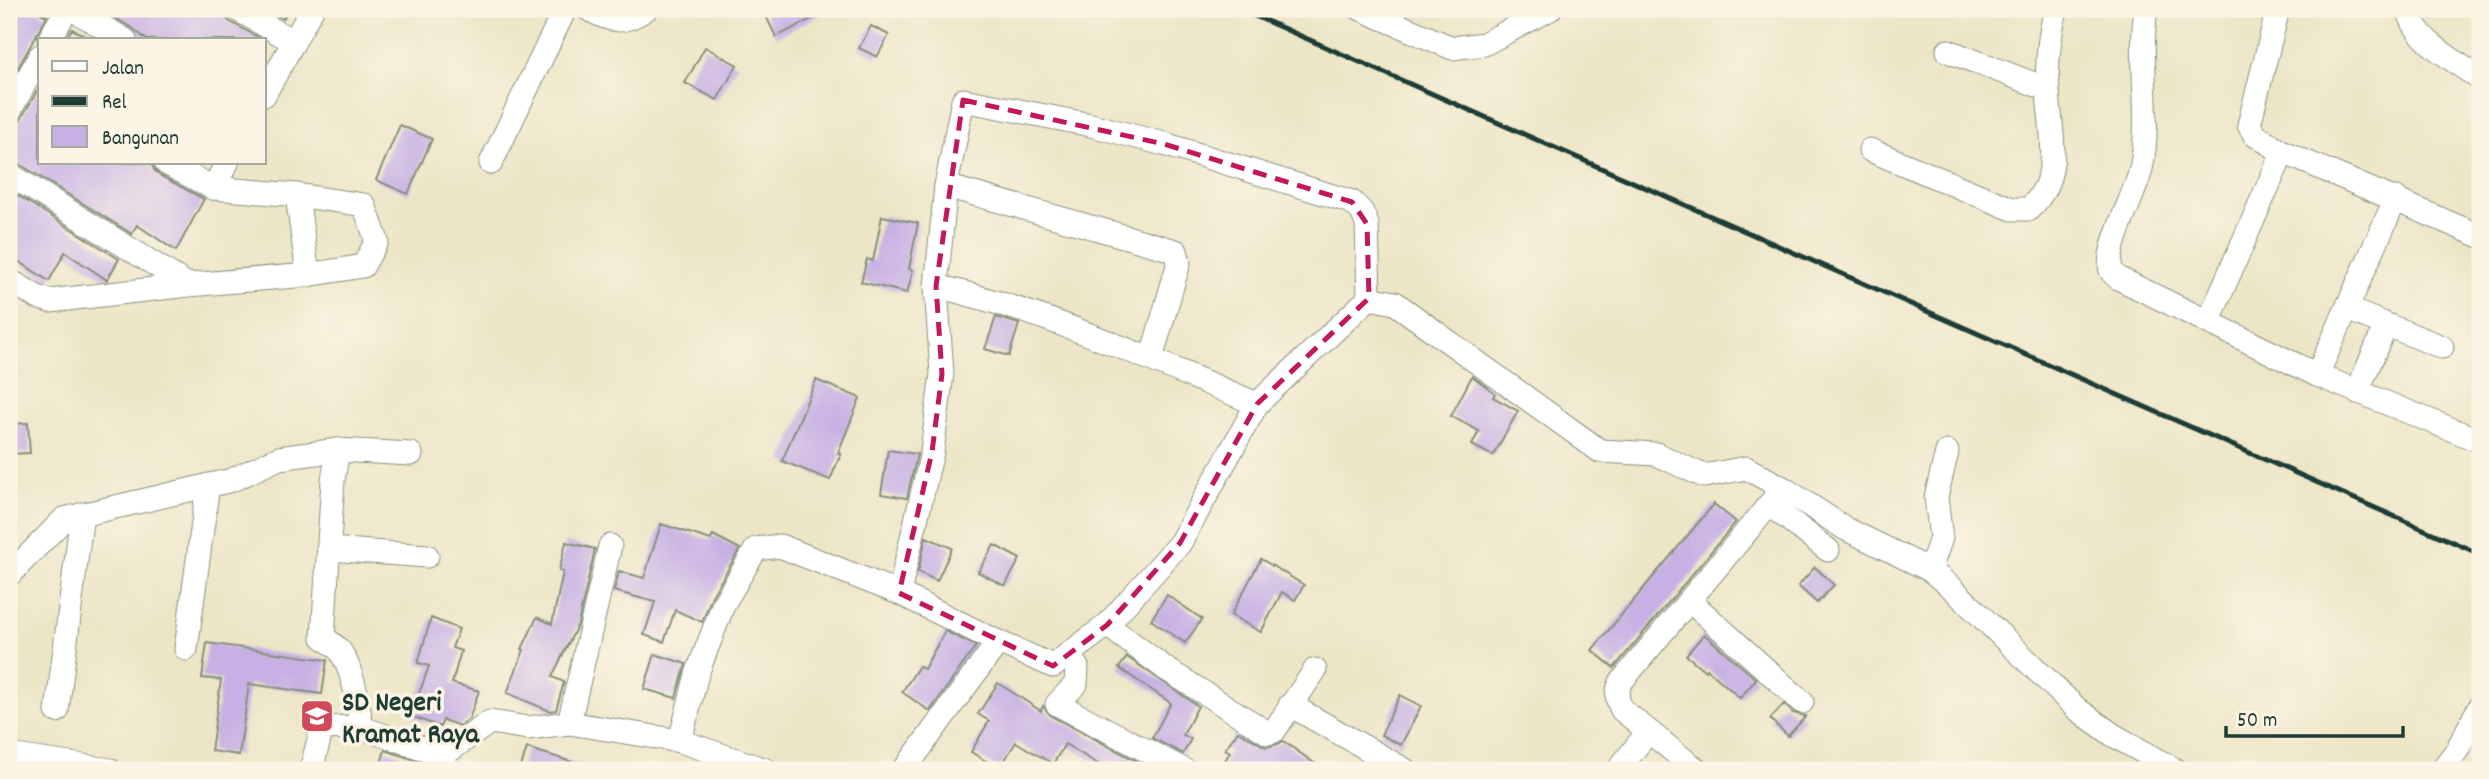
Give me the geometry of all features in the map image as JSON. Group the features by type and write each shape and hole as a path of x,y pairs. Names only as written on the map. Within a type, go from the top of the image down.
{"street":[{"path":"50,38 66,9"},
{"path":"72,9 122,38"},
{"path":"237,9 293,41"},
{"path":"266,91 312,9"},
{"path":"491,163 565,9"},
{"path":"587,9 601,17 617,21 633,18 646,9"},
{"path":"1362,9 1452,48 1484,44 1550,9"},
{"path":"1870,150 2012,209 2029,209 2043,196 2054,160 2047,89 2048,43 2056,9"},
{"path":"2146,9 2142,57 2147,110 2146,139 2140,172 2109,264 2112,271 2118,278 2317,375 2480,442"},
{"path":"2278,9 2249,125 2255,135 2283,152 2480,236"},
{"path":"2409,9 2410,19 2420,35 2480,79"},
{"path":"1948,51 2047,89"},
{"path":"9,112 33,88 38,65"},
{"path":"680,741 697,674 724,603 756,548 780,546 899,593 1053,666 1107,625 1180,542 1263,399 1369,298 1367,224 1362,212 1352,202 1164,144 1091,125 966,99 961,103 946,186 936,286 942,374 932,452 899,593"},
{"path":"2208,323 2283,152"},
{"path":"9,280 37,297 50,301 308,275 363,266 377,241 364,205 297,195 213,188 168,164"},
{"path":"213,188 226,164"},
{"path":"9,174 188,285"},
{"path":"946,186 1176,251 1179,262 1151,359"},
{"path":"297,195 308,275"},
{"path":"2317,375 2396,198"},
{"path":"936,286 981,297 1051,320 1263,399"},
{"path":"1369,298 1395,303 1600,451 1656,454 1704,476 1745,468 1777,496 1828,550"},
{"path":"2347,309 2442,347"},
{"path":"2357,392 2386,325"},
{"path":"1232,378 1263,399"},
{"path":"338,450 333,480 323,637 340,651 349,673 361,714 359,727"},
{"path":"9,575 64,519 232,481 279,458 338,450 411,454"},
{"path":"1930,570 1941,538 1936,497 1947,452"},
{"path":"186,649 208,485"},
{"path":"1777,496 1930,570 2077,709 2113,735 2175,770"},
{"path":"1697,770 1622,710 1617,702 1617,692 1621,682 1777,496"},
{"path":"58,711 82,514"},
{"path":"569,723 610,547"},
{"path":"329,549 427,556"},
{"path":"1690,601 1802,702"},
{"path":"1107,625 1166,669 1265,732 1275,731 1315,670"},
{"path":"904,770 998,642"},
{"path":"1067,655 1077,667 1076,684 1057,704 1184,770"},
{"path":"1290,705 1405,770"},
{"path":"2442,770 2457,750 2480,706"},
{"path":"311,770 322,728 359,727 443,755 490,722 528,728 569,723 680,741 766,770"},
{"path":"1618,770 1648,732"},
{"path":"9,755 110,770"}],"highlighted area":[{"path":"963,100 1164,144 1352,202 1367,224 1369,298 1257,404 1180,543 1107,625 1053,666 899,593 932,452 942,374 936,286"}],"building":[{"path":"9,9 32,9 47,16 9,84"},
{"path":"100,9 223,9 229,21 259,38 144,38"},
{"path":"265,9 289,9 283,19"},
{"path":"776,9 831,9 776,37 765,14"},
{"path":"871,26 889,35 877,57 859,48"},
{"path":"72,29 89,38 66,38"},
{"path":"705,47 737,65 717,100 685,83"},
{"path":"37,91 38,164 152,164 159,175 204,199 176,251 137,225 132,234 9,160 9,126 21,119"},
{"path":"400,125 432,139 408,194 376,180"},
{"path":"9,190 119,259 107,280 65,252 49,281 9,255"},
{"path":"882,216 918,223 909,269 913,270 907,293 861,282 867,259 873,261"},
{"path":"996,317 1019,324 1009,356 985,349"},
{"path":"1472,376 1495,393 1493,397 1518,411 1493,456 1472,445 1479,431 1451,416"},
{"path":"816,380 860,398 830,480 782,461"},
{"path":"28,423 30,453 9,454 9,424"},
{"path":"888,450 917,454 907,498 881,494"},
{"path":"1714,504 1736,522 1614,668 1592,650"},
{"path":"661,524 711,540 713,535 740,549 712,596 702,622 675,610 664,642 644,635 655,602 614,591 619,571 644,578"},
{"path":"926,537 952,548 937,581 918,572"},
{"path":"566,542 595,549 578,624 552,677 564,682 556,710 550,711 507,693 524,650 522,649 537,617 552,624"},
{"path":"994,545 1020,559 1005,586 978,572"},
{"path":"1261,559 1304,585 1295,600 1282,592 1261,632 1231,615"},
{"path":"1815,567 1834,585 1817,603 1798,586"},
{"path":"1167,595 1202,619 1185,643 1151,620"},
{"path":"431,618 459,629 452,648 461,651 452,683 479,691 469,719 460,726 443,720 440,727 411,716 429,666 418,663"},
{"path":"945,631 976,646 930,711 902,692 919,666 924,669"},
{"path":"1704,634 1756,679 1740,698 1707,669 1705,671 1686,655"},
{"path":"207,643 327,660 322,694 249,684 239,755 211,751 221,680 202,678"},
{"path":"655,654 686,664 676,698 644,689"},
{"path":"1127,657 1198,706 1183,735 1191,739 1183,754 1152,738 1171,703 1119,668"},
{"path":"998,683 1041,711 1043,706 1051,716 1154,770 1108,770 1065,744 1053,764 1016,742 999,769 971,752 989,721 978,714"},
{"path":"1400,695 1421,706 1401,745 1381,735"},
{"path":"1784,704 1793,713 1806,716 1788,736 1770,719"},
{"path":"1238,731 1266,747 1283,741 1324,770 1219,770 1230,752 1225,749"},
{"path":"527,748 585,766 584,770 520,770"},
{"path":"385,750 439,768 446,769 456,765 455,770 379,770"}],"railway":[{"path":"1239,9 2480,554"}],"place":[{"name":"SD Negeri Kramat Raya","path":"317,716"}]}
